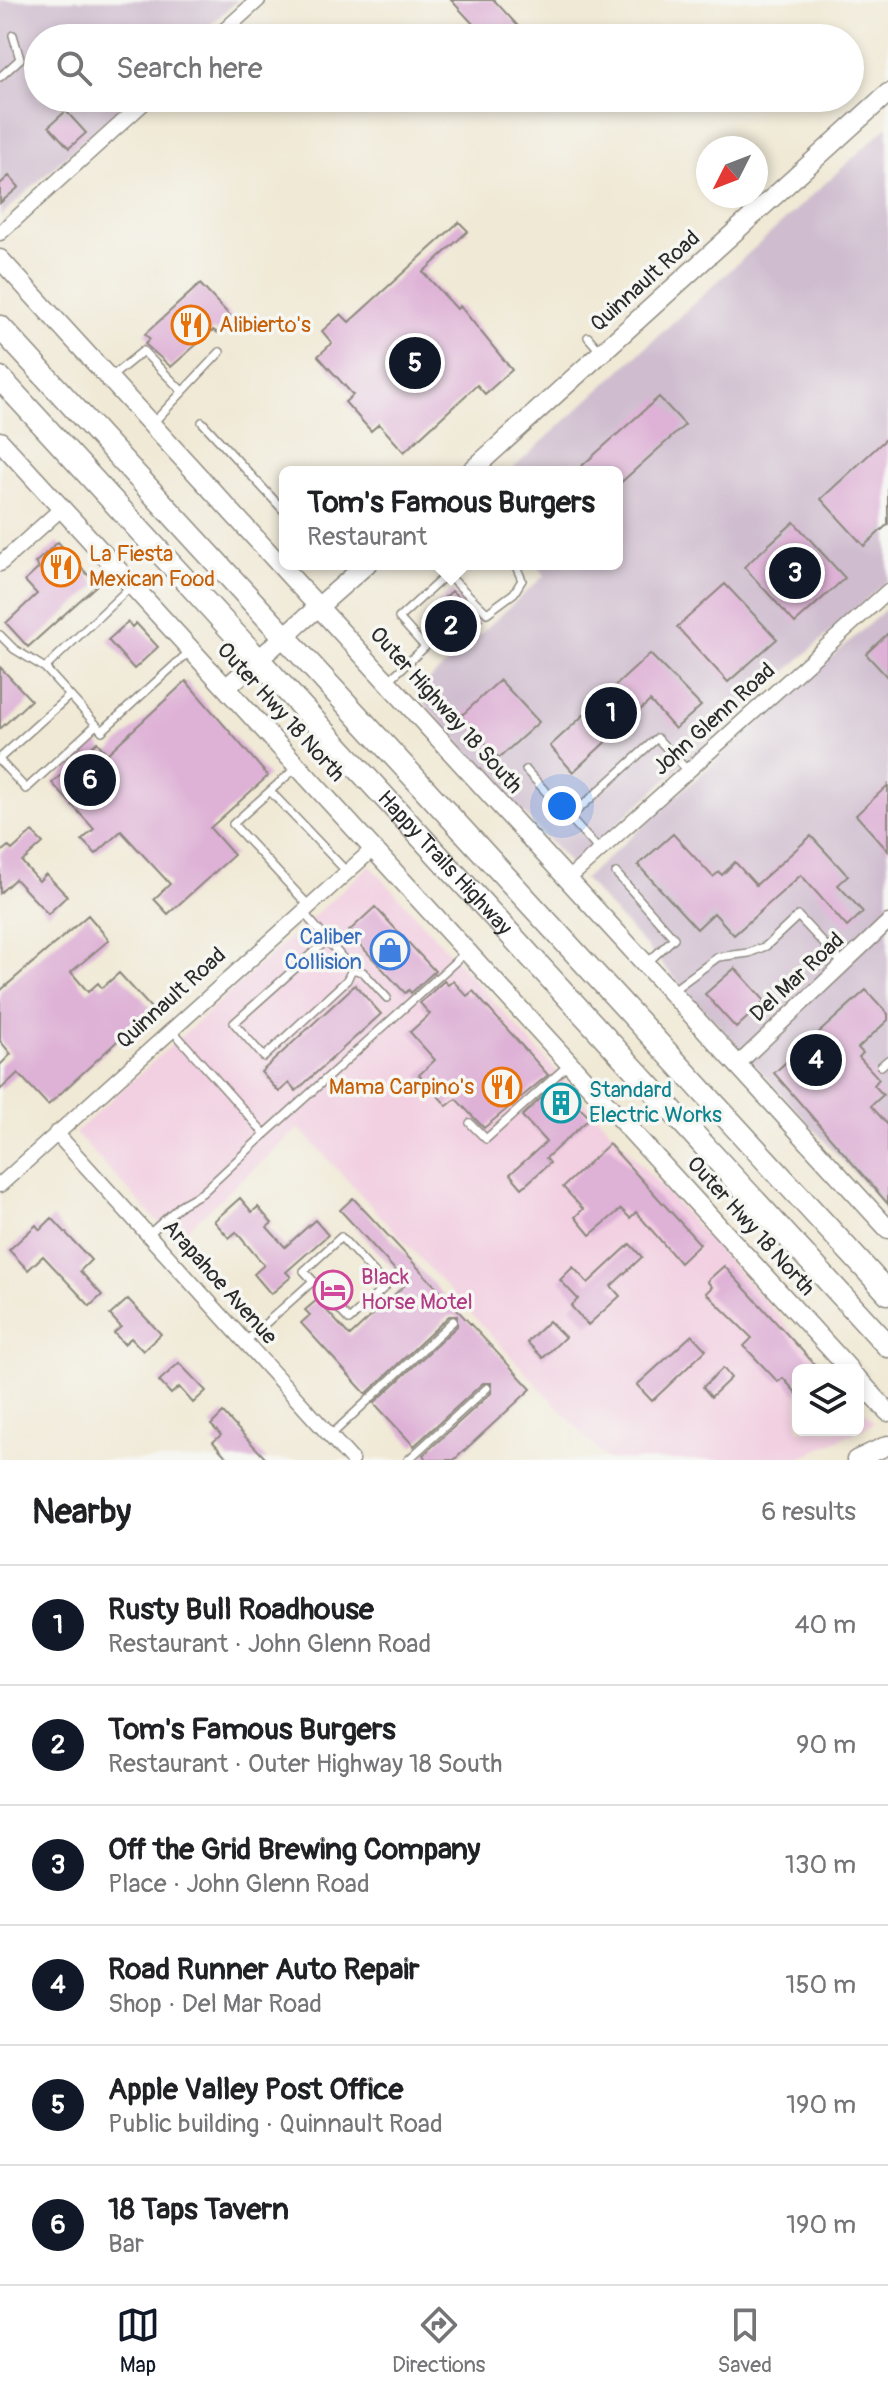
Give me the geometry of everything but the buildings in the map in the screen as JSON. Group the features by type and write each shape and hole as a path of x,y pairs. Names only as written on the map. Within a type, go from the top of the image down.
{"main road":[{"name":"Happy Trails Highway","path":"0,327 888,1293"},
{"name":"Happy Trails Highway","path":"0,378 888,1346"},
{"path":"816,1266 843,1277 888,1325"}],"street":[{"path":"231,24 258,0"},
{"name":"Quinnault Road","path":"477,466 888,93"},
{"path":"0,233 134,112"},
{"name":"Outer Highway 18 South","path":"0,259 279,563"},
{"name":"Outer Hwy 18 North","path":"0,441 845,1364"},
{"path":"0,564 62,508"},
{"name":"Outer Highway 18 South","path":"285,570 888,1229"},
{"path":"227,687 360,570"},
{"name":"John Glenn Road","path":"568,879 888,591"},
{"name":"Quinnault Road","path":"0,1185 374,848"},
{"name":"Del Mar Road","path":"737,1065 888,922"},
{"name":"Arapahoe Avenue","path":"56,1133 352,1460"},
{"path":"864,1386 888,1412"},
{"path":"856,1460 888,1445"}],"lane":[{"path":"0,77 20,59 13,35"},
{"path":"588,337 602,353"},
{"path":"110,378 143,351 181,390"},
{"path":"152,424 220,352"},
{"path":"202,422 279,505"},
{"path":"387,681 425,647 399,618 451,570"},
{"path":"447,574 487,613 518,588 522,580 518,570"},
{"path":"45,668 133,585"},
{"path":"0,635 14,649 45,668 102,731 192,649"},
{"path":"69,696 0,760 26,789 96,725"},
{"path":"569,818 657,738 688,771"},
{"path":"299,766 233,824 306,909 352,969 363,972 387,998"},
{"path":"526,770 600,851"},
{"path":"270,791 347,872"},
{"path":"616,873 674,938 645,964"},
{"path":"671,992 718,957 749,953 766,946 798,916 843,964"},
{"path":"327,940 234,1023 264,1057 347,980 352,969"},
{"path":"148,1235 182,1204 202,1193 467,951"},
{"path":"172,1030 265,1134"},
{"path":"470,1123 486,1139 570,1063"},
{"path":"341,1237 386,1286 349,1320 313,1281 304,1271 341,1237"},
{"path":"245,1342 313,1281"},
{"path":"330,1436 453,1321"},
{"path":"408,1460 487,1388"}],"shaded area":[{"path":"0,0 238,0 211,24 24,24 24,112 115,112 0,216"},
{"path":"888,126 888,580 571,865 415,693 545,575 541,570 623,570 623,466 516,466"},
{"path":"888,607 888,1210 584,879"},
{"path":"370,865 822,1364 792,1364 792,1436 847,1436 796,1460 607,1460 299,1128 175,1240 75,1133"},
{"path":"864,1411 874,1423 864,1428"}],"place":[{"name":"Alibierto's","path":"191,325"},
{"name":"Apple Valley Post Office","path":"415,363"},
{"name":"La Fiesta Mexican Food","path":"61,567"},
{"name":"Off the Grid Brewing Company","path":"795,573"},
{"name":"Tom's Famous Burgers","path":"451,626"},
{"name":"Rusty Bull Roadhouse","path":"611,713"},
{"name":"18 Taps Tavern","path":"90,780"},
{"name":"Caliber Collision","path":"390,950"},
{"name":"Road Runner Auto Repair","path":"816,1060"},
{"name":"Mama Carpino's","path":"502,1087"},
{"name":"Standard Electric Works","path":"561,1103"},
{"name":"Black Horse Motel","path":"333,1290"}]}
